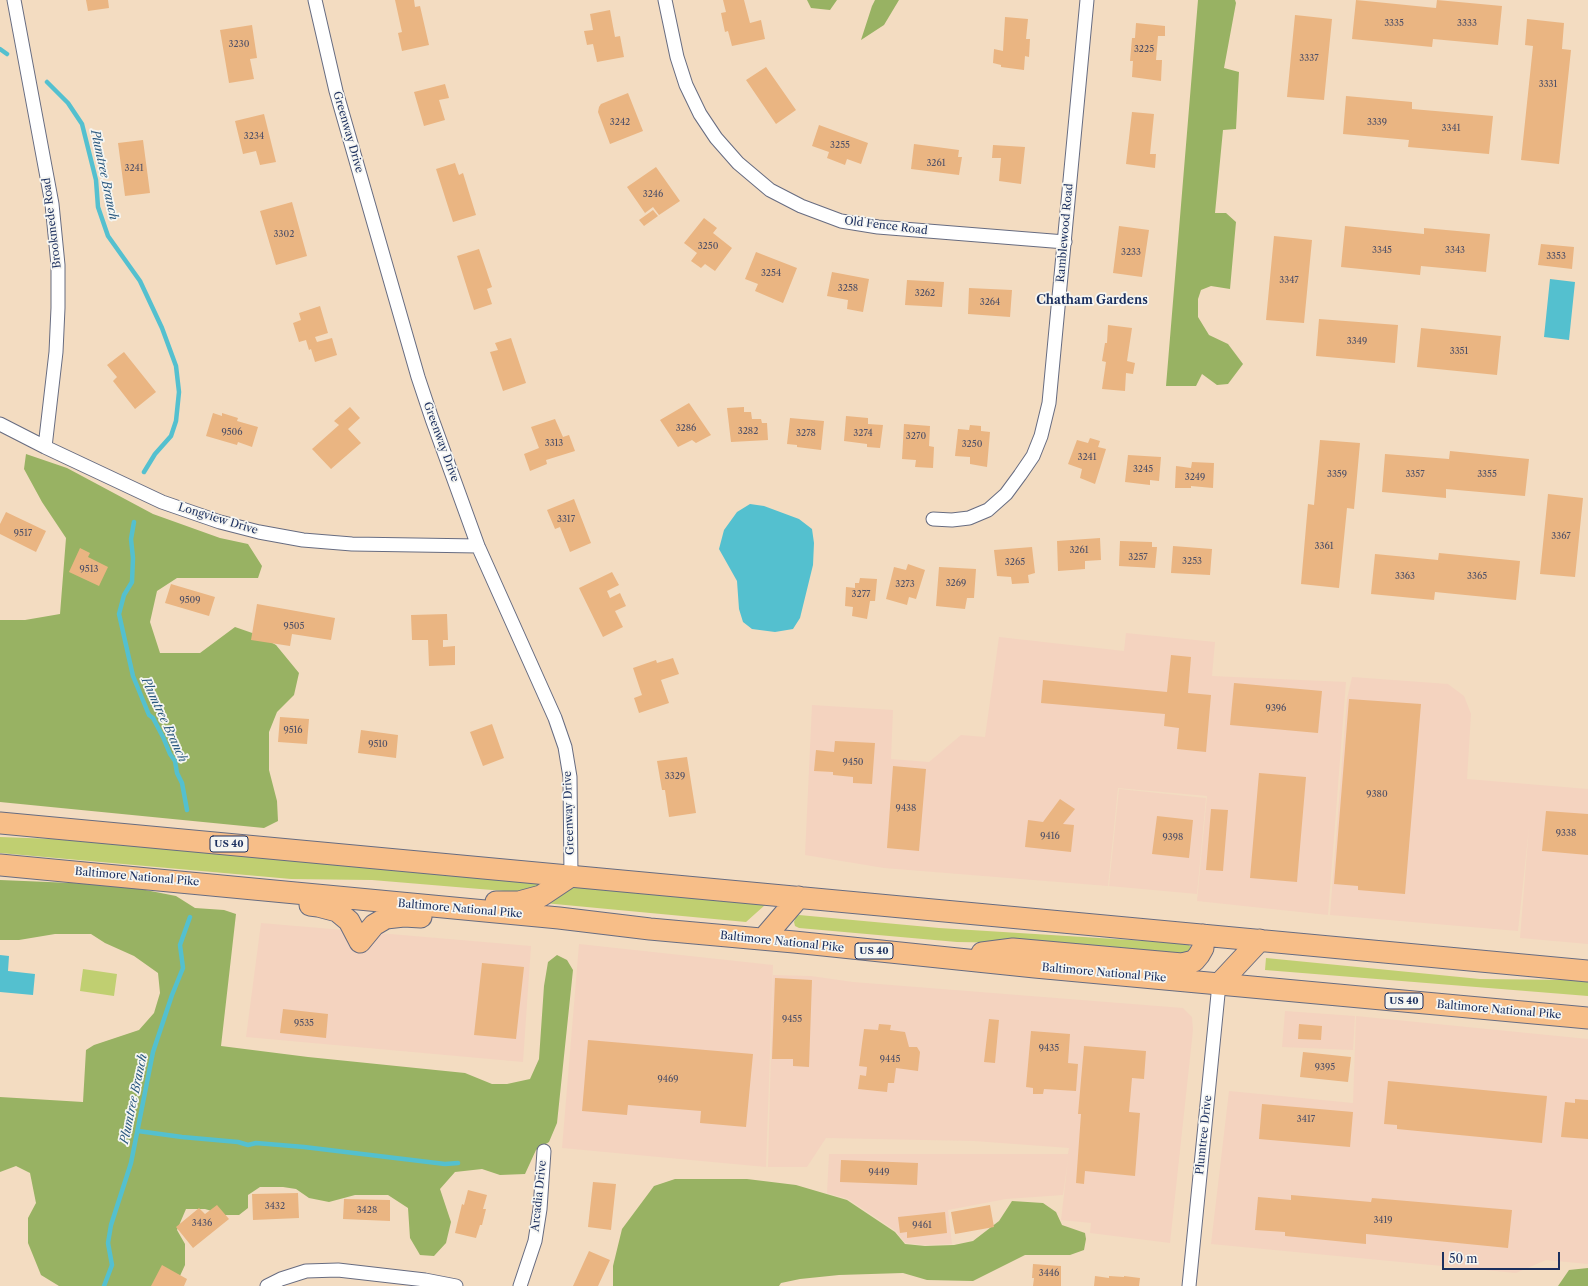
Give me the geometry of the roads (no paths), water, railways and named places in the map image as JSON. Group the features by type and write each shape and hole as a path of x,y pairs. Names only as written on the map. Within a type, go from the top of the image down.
{"main road":[{"name":"US 40","path":"0,823 1588,971"},
{"name":"Baltimore National Pike","path":"0,865 559,918 650,929 943,958 1588,1018"},
{"path":"405,904 519,902 541,896 571,876"},
{"path":"178,881 247,900 318,906 337,911 349,921 360,942 374,925 386,918 404,916 489,923 559,918"},
{"path":"763,939 799,898"},
{"path":"943,958 1013,949 1182,964 1194,961 1199,955 1203,948 1203,935"},
{"path":"1219,984 1260,940"}],"street":[{"name":"Brookmede Road","path":"14,0 52,204 58,265 56,352 45,447"},
{"name":"Greenway Drive","path":"315,0 336,91 418,377 432,419 478,546 555,718 565,748 570,777 571,876"},
{"name":"Old Fence Road","path":"666,0 678,57 686,86 700,114 716,138 738,163 770,190 801,206 841,221 878,227 1065,242"},
{"name":"Ramblewood Road","path":"933,519 952,520 969,518 988,510 1006,494 1033,456 1040,436 1049,403 1087,0"},
{"name":"Longview Drive","path":"0,424 45,447 162,502 220,522 259,532 304,540 352,544 478,546"},
{"name":"Plumtree Drive","path":"1189,1286 1219,984"},
{"name":"Arcadia Drive","path":"520,1286 535,1241 540,1209 544,1151"},
{"path":"267,1286 281,1279 306,1271 338,1270 425,1280 456,1286"}],"water":[{"path":"1550,279 1575,282 1569,340 1544,337"},
{"path":"750,504 764,506 799,519 812,529 814,543 813,565 800,618 793,629 775,632 752,629 743,622 739,609 737,581 719,549 724,530 737,512"},
{"path":"0,955 9,956 8,971 35,974 33,995 0,992"}],"waterway":[{"name":"Plumtree Branch","path":"0,49 7,54"},
{"name":"Plumtree Branch","path":"47,82 68,103 82,124 96,180 98,207 108,236 140,281 162,328 176,366 179,392 176,421 171,436 155,454 144,472"},
{"name":"Plumtree Branch","path":"134,522 131,539 133,558 132,582 124,595 119,614 133,676 149,715 153,718 170,754 175,761 177,773 182,783 187,810"},
{"name":"Plumtree Branch","path":"104,1286 112,1265 108,1243 111,1225 131,1163 153,1052 172,995 183,968 180,945 190,917"},
{"path":"138,1131 238,1142 248,1145 256,1143 304,1147 445,1164 458,1163"}],"district":[{"name":"Chatham Gardens","path":"1092,301"}]}
